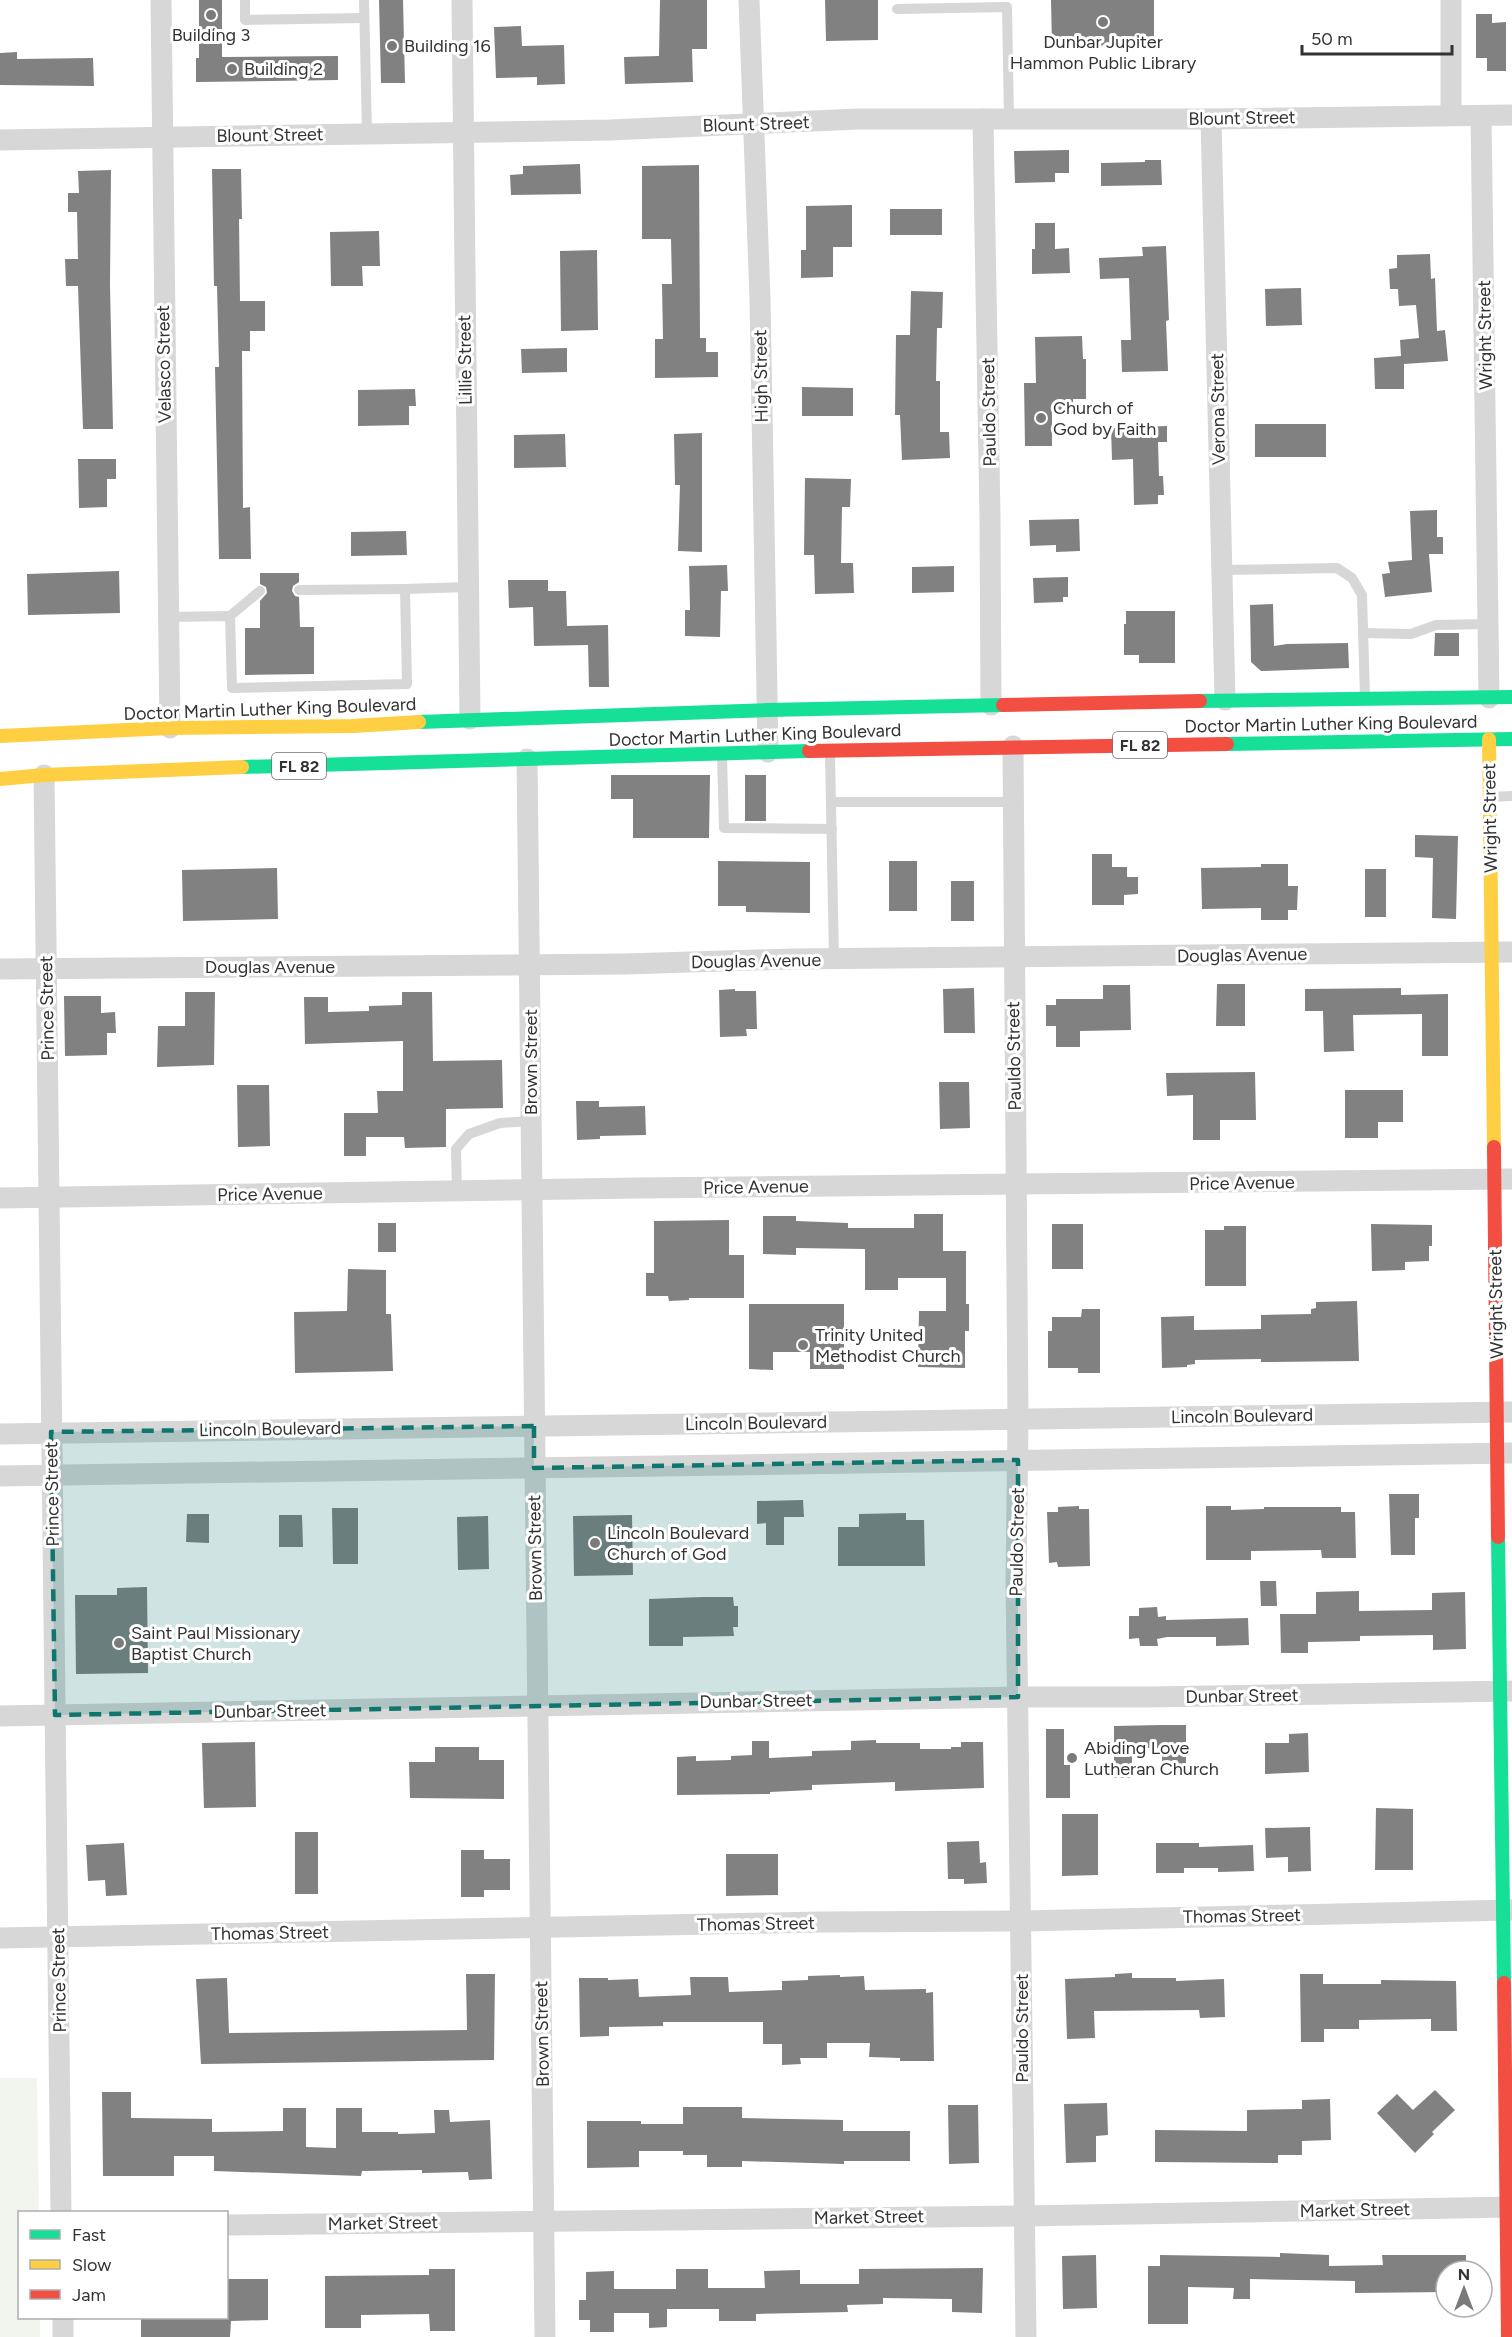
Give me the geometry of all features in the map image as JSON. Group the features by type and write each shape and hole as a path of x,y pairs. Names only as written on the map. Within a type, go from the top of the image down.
{"main road":[{"name":"Doctor Martin Luther King Boulevard","path":"0,736 164,735 470,719 768,710 991,705 1219,706 1365,699 1512,698"},
{"path":"1489,739 1497,724"},
{"path":"313,740 334,739 353,726"},
{"path":"1056,746 1085,734"},
{"name":"Wright Street","path":"1489,739 1490,797 1502,953 1508,2337"},
{"name":"Doctor Martin Luther King Boulevard","path":"0,779 214,768 722,753 1013,746 1512,739"},
{"path":"214,768 229,750"},
{"path":"71,775 96,759"}],"street":[{"name":"Velasco Street","path":"161,0 168,617 164,735"},
{"name":"Lillie Street","path":"462,0 470,719"},
{"name":"High Street","path":"749,0 760,298 768,752"},
{"path":"1450,114 1451,0"},
{"name":"Blount Street","path":"0,140 610,130 858,119 1211,119 1450,114 1512,115"},
{"name":"Wright Street","path":"1481,116 1489,698"},
{"name":"Pauldo Street","path":"982,119 990,506 991,705"},
{"name":"Verona Street","path":"1211,119 1222,570 1219,706"},
{"name":"Pauldo Street","path":"1013,746 1018,1420 1016,1582 1026,2337"},
{"name":"Brown Street","path":"527,759 545,2337"},
{"name":"Prince Street","path":"44,775 61,2211"},
{"name":"Douglas Avenue","path":"0,969 1502,953"},
{"name":"Price Avenue","path":"0,1198 1503,1179"},
{"name":"Lincoln Boulevard","path":"0,1434 1504,1412"},
{"path":"0,1476 1505,1454"},
{"name":"Dunbar Street","path":"0,1716 1018,1697 1506,1691"},
{"name":"Thomas Street","path":"0,1938 1022,1921 1507,1910"},
{"name":"Market Street","path":"228,2225 1024,2216 1509,2207"},
{"path":"63,2319 63,2337"}],"lane":[{"path":"245,0 246,20 364,18"},
{"path":"364,0 367,133"},
{"path":"897,9 1007,3 1009,119"},
{"path":"1222,570 1337,568 1352,578 1362,595 1365,699"},
{"path":"299,590 468,587"},
{"path":"230,616 232,688 407,684 405,589"},
{"path":"168,617 230,616 260,591"},
{"path":"1363,633 1411,634 1436,625 1488,624"},
{"path":"830,751 834,959"},
{"path":"722,753 724,828 831,829"},
{"path":"1490,797 1512,796"},
{"path":"831,801 1013,802"},
{"path":"457,1192 456,1149 469,1134 500,1124 531,1121"}],"highlighted area":[{"path":"534,1426 534,1468 1018,1460 1018,1697 55,1715 51,1432"}],"shaded area":[{"path":"0,2078 37,2078 39,2211 18,2211 18,2319 40,2319 40,2337 0,2337"}],"building":[{"path":"199,0 222,0 222,57 338,56 338,80 196,82 196,58 199,58"},
{"name":"Building 16","path":"379,0 403,0 405,83 381,83"},
{"path":"660,0 707,0 707,49 692,49 693,82 625,84 624,57 659,56"},
{"path":"825,0 878,0 878,40 826,41"},
{"name":"Dunbar Jupiter Hammon Public Library","path":"1051,0 1154,0 1154,45 1052,46"},
{"path":"1476,14 1492,14 1492,23 1506,22 1506,71 1487,71 1487,58 1476,58"},
{"path":"521,26 522,46 564,45 565,84 537,85 537,77 496,78 494,27"},
{"path":"17,52 17,59 93,58 94,86 0,85 0,53"},
{"path":"1069,150 1069,173 1055,173 1055,182 1015,183 1014,151"},
{"path":"1145,160 1161,160 1162,185 1101,186 1101,163 1145,162"},
{"path":"580,164 581,194 511,195 510,175 523,174 523,166"},
{"path":"699,165 700,338 706,338 706,352 718,352 718,377 655,378 655,339 663,339 662,284 672,284 671,239 642,239 642,166"},
{"path":"212,169 241,169 240,301 265,301 265,331 250,331 250,351 242,351 243,508 250,507 251,559 219,559 215,367 219,367 217,286 214,286"},
{"path":"111,170 110,285 113,429 83,429 78,286 66,286 65,259 78,259 77,212 68,212 68,193 79,193 78,171"},
{"path":"852,205 852,247 833,247 833,277 801,278 801,250 806,250 806,206"},
{"path":"890,209 942,209 942,235 890,235"},
{"path":"1035,223 1055,223 1055,249 1069,248 1070,273 1032,274"},
{"path":"379,231 380,266 362,266 363,286 331,286 330,232"},
{"path":"1166,246 1169,320 1166,321 1168,371 1122,372 1121,340 1131,340 1129,278 1100,279 1099,258 1143,256 1142,247"},
{"path":"597,250 598,330 561,331 560,251"},
{"path":"1430,254 1431,279 1435,278 1437,331 1445,330 1448,361 1404,364 1404,389 1375,389 1374,358 1401,356 1400,340 1419,338 1416,305 1399,306 1398,289 1390,289 1389,269 1397,268 1397,255"},
{"path":"1301,288 1302,325 1266,326 1265,289"},
{"path":"911,291 943,292 942,328 937,328 936,381 940,381 940,432 949,432 950,458 902,460 900,415 895,415 896,335 910,335"},
{"path":"1082,336 1083,359 1086,359 1086,399 1073,399 1073,410 1052,410 1052,446 1025,446 1024,383 1036,383 1035,337"},
{"path":"567,348 567,372 522,373 521,349"},
{"path":"802,387 853,388 853,416 802,416"},
{"path":"415,389 416,406 409,406 409,425 358,426 358,390"},
{"path":"1255,424 1326,424 1326,457 1255,457"},
{"path":"1167,426 1167,442 1158,442 1159,476 1163,476 1164,495 1158,495 1158,504 1134,505 1133,459 1112,460 1111,428"},
{"path":"702,433 702,552 678,551 680,485 675,485 674,434"},
{"path":"565,434 566,467 514,468 514,435"},
{"path":"78,459 116,459 116,479 107,479 107,507 79,508"},
{"path":"805,478 851,479 850,507 842,507 841,563 853,563 854,593 815,594 814,555 804,555"},
{"path":"1437,510 1437,537 1443,537 1443,554 1429,554 1432,592 1385,597 1382,574 1390,573 1388,562 1412,560 1410,511"},
{"path":"1079,519 1080,551 1056,552 1056,545 1030,546 1029,520"},
{"path":"406,531 407,555 351,556 351,532"},
{"path":"727,565 728,591 721,591 720,637 685,636 685,610 690,610 689,566"},
{"path":"954,566 954,592 912,593 912,567"},
{"path":"119,571 120,613 28,615 27,574"},
{"path":"260,573 299,573 299,582 293,586 292,591 295,596 299,597 300,627 314,627 314,674 245,675 245,628 260,628 260,601 267,593 266,587 260,584"},
{"path":"1068,577 1068,597 1063,597 1063,602 1034,603 1033,578"},
{"path":"508,580 548,580 548,591 566,591 567,626 608,625 609,687 589,687 588,645 534,646 533,607 509,608"},
{"path":"1273,604 1274,646 1348,643 1349,668 1261,671 1251,662 1250,605"},
{"path":"1126,611 1175,611 1175,663 1139,663 1139,655 1124,655"},
{"path":"1435,633 1459,633 1459,656 1434,656"},
{"path":"611,775 710,775 709,838 633,838 633,799 611,799"},
{"path":"745,775 766,775 766,821 745,821"},
{"path":"1415,835 1458,836 1456,919 1432,918 1433,858 1415,857"},
{"path":"1092,854 1112,854 1112,867 1127,867 1127,877 1138,877 1138,894 1124,895 1124,905 1092,905"},
{"path":"718,861 810,862 810,913 746,912 746,906 718,906"},
{"path":"889,861 917,861 917,911 889,911"},
{"path":"1261,864 1288,864 1288,886 1298,886 1297,910 1288,910 1288,920 1261,920 1261,908 1202,909 1201,868 1261,867"},
{"path":"277,868 278,919 183,921 182,870"},
{"path":"1365,869 1386,869 1386,917 1365,917"},
{"path":"951,881 974,881 974,921 951,921"},
{"path":"1217,984 1245,984 1245,1026 1216,1026"},
{"path":"1103,985 1130,985 1131,1030 1080,1031 1080,1047 1056,1047 1056,1026 1046,1026 1046,1005 1056,1005 1056,999 1103,999"},
{"path":"974,988 975,1033 944,1033 943,989"},
{"path":"1401,988 1401,995 1448,994 1448,1056 1422,1056 1422,1014 1353,1015 1354,1051 1324,1052 1323,1011 1305,1011 1305,989"},
{"path":"735,989 735,991 756,991 757,1029 746,1029 747,1036 720,1037 719,990"},
{"path":"185,992 215,992 214,1065 157,1067 158,1026 185,1026"},
{"path":"402,992 432,992 433,1061 502,1060 503,1108 446,1109 446,1147 405,1148 404,1137 366,1137 366,1156 344,1156 344,1113 378,1113 377,1091 403,1091 403,1041 305,1044 304,997 328,997 328,1012 369,1011 369,1006 402,1005"},
{"path":"64,996 101,996 101,1013 115,1012 116,1033 107,1033 107,1055 65,1056"},
{"path":"1255,1072 1256,1120 1220,1120 1220,1140 1193,1140 1193,1095 1167,1096 1166,1073"},
{"path":"939,1082 969,1082 970,1128 940,1129"},
{"path":"237,1085 269,1085 270,1146 238,1147"},
{"path":"1345,1090 1403,1090 1403,1122 1378,1122 1378,1138 1345,1138"},
{"path":"576,1101 599,1101 599,1107 645,1106 646,1135 600,1136 600,1139 577,1140"},
{"path":"914,1214 943,1214 943,1251 966,1251 966,1304 969,1304 969,1331 965,1331 965,1368 918,1367 919,1311 946,1311 946,1278 898,1278 898,1290 865,1290 865,1249 796,1248 796,1255 763,1254 763,1216 796,1216 796,1221 848,1223 848,1228 914,1228"},
{"path":"729,1220 729,1255 744,1255 744,1298 689,1298 689,1300 669,1301 668,1296 646,1296 646,1273 654,1273 654,1221"},
{"path":"378,1223 396,1223 396,1252 378,1252"},
{"path":"1052,1224 1083,1224 1083,1269 1052,1269"},
{"path":"1371,1224 1432,1225 1429,1261 1405,1262 1405,1270 1372,1271"},
{"path":"1224,1226 1246,1226 1246,1286 1205,1286 1205,1230 1224,1230"},
{"path":"348,1269 386,1270 386,1314 391,1314 393,1371 295,1373 294,1312 347,1311"},
{"path":"1357,1301 1359,1361 1195,1360 1195,1364 1187,1365 1187,1367 1162,1368 1161,1317 1194,1316 1194,1330 1261,1329 1261,1315 1311,1314 1311,1309 1316,1308 1316,1302"},
{"path":"749,1304 844,1304 844,1369 810,1369 810,1352 773,1352 773,1370 749,1369"},
{"path":"1082,1309 1100,1309 1100,1373 1078,1373 1078,1368 1048,1368 1048,1331 1052,1331 1052,1317 1081,1317"},
{"path":"1389,1494 1419,1494 1419,1518 1415,1518 1415,1555 1391,1555"},
{"path":"803,1500 804,1517 784,1517 784,1545 766,1545 766,1523 757,1524 757,1501"},
{"path":"1079,1506 1079,1509 1089,1509 1090,1566 1058,1567 1057,1562 1049,1563 1047,1512 1058,1512 1058,1507"},
{"path":"1206,1506 1231,1506 1231,1510 1264,1509 1264,1507 1341,1507 1341,1512 1355,1512 1356,1558 1322,1558 1321,1550 1251,1551 1251,1560 1206,1560"},
{"path":"332,1508 358,1508 358,1564 333,1564"},
{"path":"906,1513 906,1520 924,1520 925,1566 838,1566 838,1527 859,1527 859,1514"},
{"path":"187,1514 209,1514 209,1543 186,1542"},
{"path":"279,1515 302,1515 303,1547 279,1547"},
{"path":"632,1515 633,1575 574,1576 573,1516"},
{"path":"488,1516 489,1569 458,1570 457,1517"},
{"path":"1260,1581 1276,1581 1277,1606 1261,1606"},
{"path":"147,1587 148,1673 76,1674 75,1595 117,1595 117,1588"},
{"path":"1359,1591 1359,1611 1432,1610 1432,1593 1465,1592 1466,1649 1433,1650 1433,1635 1360,1636 1360,1641 1308,1642 1308,1653 1281,1653 1280,1614 1316,1614 1316,1592"},
{"path":"733,1597 734,1606 738,1606 738,1627 733,1627 734,1636 683,1637 683,1646 649,1646 649,1599"},
{"path":"1157,1607 1158,1617 1166,1616 1166,1620 1248,1618 1249,1645 1216,1646 1216,1637 1167,1637 1157,1639 1158,1646 1140,1646 1139,1638 1129,1639 1129,1616 1139,1616 1139,1608"},
{"path":"1186,1725 1186,1767 1162,1767 1162,1748 1132,1748 1132,1778 1114,1778 1114,1726"},
{"path":"1046,1729 1064,1729 1064,1765 1070,1765 1070,1798 1046,1798"},
{"path":"1308,1733 1309,1772 1265,1774 1265,1743 1289,1743 1289,1734"},
{"path":"876,1740 876,1743 920,1743 920,1749 951,1749 951,1747 961,1747 961,1742 983,1742 984,1788 895,1791 895,1782 812,1785 812,1790 770,1792 770,1794 677,1795 677,1757 696,1756 696,1761 731,1760 731,1756 752,1755 752,1741 769,1741 769,1758 812,1756 812,1751 851,1750 851,1741"},
{"path":"255,1742 256,1807 204,1808 202,1743"},
{"path":"435,1747 479,1747 479,1760 504,1760 504,1799 410,1798 409,1762 435,1762"},
{"path":"1376,1808 1413,1809 1413,1870 1375,1870"},
{"path":"1062,1814 1098,1814 1098,1875 1062,1876"},
{"path":"1310,1827 1311,1871 1288,1872 1288,1857 1266,1858 1265,1828"},
{"path":"295,1832 318,1832 318,1894 295,1894"},
{"path":"979,1841 980,1863 986,1862 987,1883 964,1884 964,1879 948,1879 947,1842"},
{"path":"124,1843 127,1895 106,1896 105,1880 88,1881 86,1845"},
{"path":"1156,1843 1199,1843 1199,1847 1253,1845 1254,1871 1218,1872 1218,1868 1184,1868 1184,1873 1156,1873"},
{"path":"461,1850 484,1850 484,1859 510,1859 510,1890 484,1890 484,1897 461,1897"},
{"path":"726,1854 778,1854 778,1895 726,1896"},
{"path":"1132,1973 1132,1978 1176,1978 1176,1981 1224,1979 1225,2017 1200,2018 1199,2010 1094,2011 1095,2038 1067,2039 1065,1979 1115,1977 1115,1974"},
{"path":"466,1974 495,1974 494,2060 201,2064 196,1979 227,1978 229,2033 467,2030"},
{"path":"1300,1974 1323,1974 1323,1984 1381,1984 1381,1980 1456,1981 1457,2031 1431,2031 1431,2019 1359,2020 1359,2029 1324,2029 1324,2042 1301,2042"},
{"path":"840,1975 840,1977 864,1976 865,1990 926,1989 926,1993 933,1992 934,2061 900,2061 900,2058 869,2057 870,2043 827,2043 827,2058 800,2058 801,2064 782,2065 782,2044 763,2044 763,2022 663,2022 663,2026 609,2027 609,2036 580,2037 579,1978 638,1979 639,1997 691,1995 690,1977 728,1977 729,1992 782,1990 782,1981 808,1980 808,1976"},
{"path":"1435,2090 1455,2110 1432,2132 1434,2134 1415,2153 1377,2113 1397,2094 1413,2110"},
{"path":"102,2092 131,2092 131,2118 212,2119 212,2132 283,2131 283,2108 306,2108 306,2147 336,2148 336,2108 362,2108 362,2132 398,2132 398,2134 435,2133 434,2110 449,2110 450,2122 490,2120 492,2179 469,2180 468,2172 422,2173 422,2170 362,2171 361,2176 214,2171 214,2156 174,2156 174,2176 103,2176"},
{"path":"1330,2099 1331,2140 1302,2141 1302,2155 1278,2155 1278,2163 1155,2162 1155,2130 1247,2131 1247,2110 1302,2109 1302,2100"},
{"path":"1107,2103 1108,2135 1096,2136 1096,2162 1066,2163 1064,2104"},
{"path":"948,2105 978,2105 979,2163 949,2164"},
{"path":"683,2107 742,2107 742,2118 843,2120 843,2131 910,2131 910,2161 844,2161 844,2164 742,2161 742,2167 707,2167 707,2155 683,2155 683,2151 639,2151 639,2167 587,2168 587,2121 683,2124"},
{"path":"1280,2253 1329,2255 1329,2266 1383,2265 1382,2255 1466,2255 1466,2259 1434,2259 1434,2292 1355,2293 1355,2281 1250,2279 1250,2299 1233,2299 1234,2288 1188,2287 1188,2324 1148,2324 1148,2266 1160,2266 1160,2255 1280,2257"},
{"path":"1096,2255 1097,2308 1063,2309 1062,2256"},
{"path":"983,2268 982,2313 952,2312 952,2299 883,2298 883,2304 847,2305 848,2312 756,2314 756,2321 719,2321 719,2309 667,2309 667,2327 649,2328 649,2313 614,2313 614,2332 590,2332 590,2320 579,2320 579,2300 586,2300 586,2272 614,2271 614,2289 676,2289 676,2269 708,2269 708,2288 765,2288 764,2271 800,2270 800,2284 859,2284 859,2269"},
{"path":"429,2269 455,2269 455,2331 430,2331 429,2314 361,2315 361,2328 325,2328 325,2276 429,2275"},
{"path":"228,2279 268,2279 268,2320 231,2321 230,2337 141,2337 141,2319 228,2319"}],"traffic: fast":[{"path":"1200,701 1512,697"},
{"path":"419,722 768,710 1003,705"},
{"path":"1227,744 1512,739"},
{"path":"242,767 809,751"},
{"path":"1498,1537 1504,1983"}],"traffic: slow":[{"path":"0,736 170,728 353,726 419,722"},
{"path":"1489,739 1494,1147"},
{"path":"0,779 44,775 242,767"}],"traffic: jam":[{"path":"1003,705 1200,701"},
{"path":"809,751 1227,744"},
{"path":"1494,1147 1498,1537"},
{"path":"1504,1983 1508,2337"}],"place":[{"name":"Building 3","path":"211,15"},
{"name":"Dunbar Jupiter Hammon Public Library","path":"1103,22"},
{"name":"Building 16","path":"392,46"},
{"name":"Building 2","path":"232,69"},
{"name":"Church of God by Faith","path":"1041,418"},
{"name":"Trinity United Methodist Church","path":"803,1345"},
{"name":"Lincoln Boulevard Church of God","path":"595,1543"},
{"name":"Saint Paul Missionary Baptist Church","path":"119,1643"},
{"name":"Abiding Love Lutheran Church","path":"1072,1758"}]}
